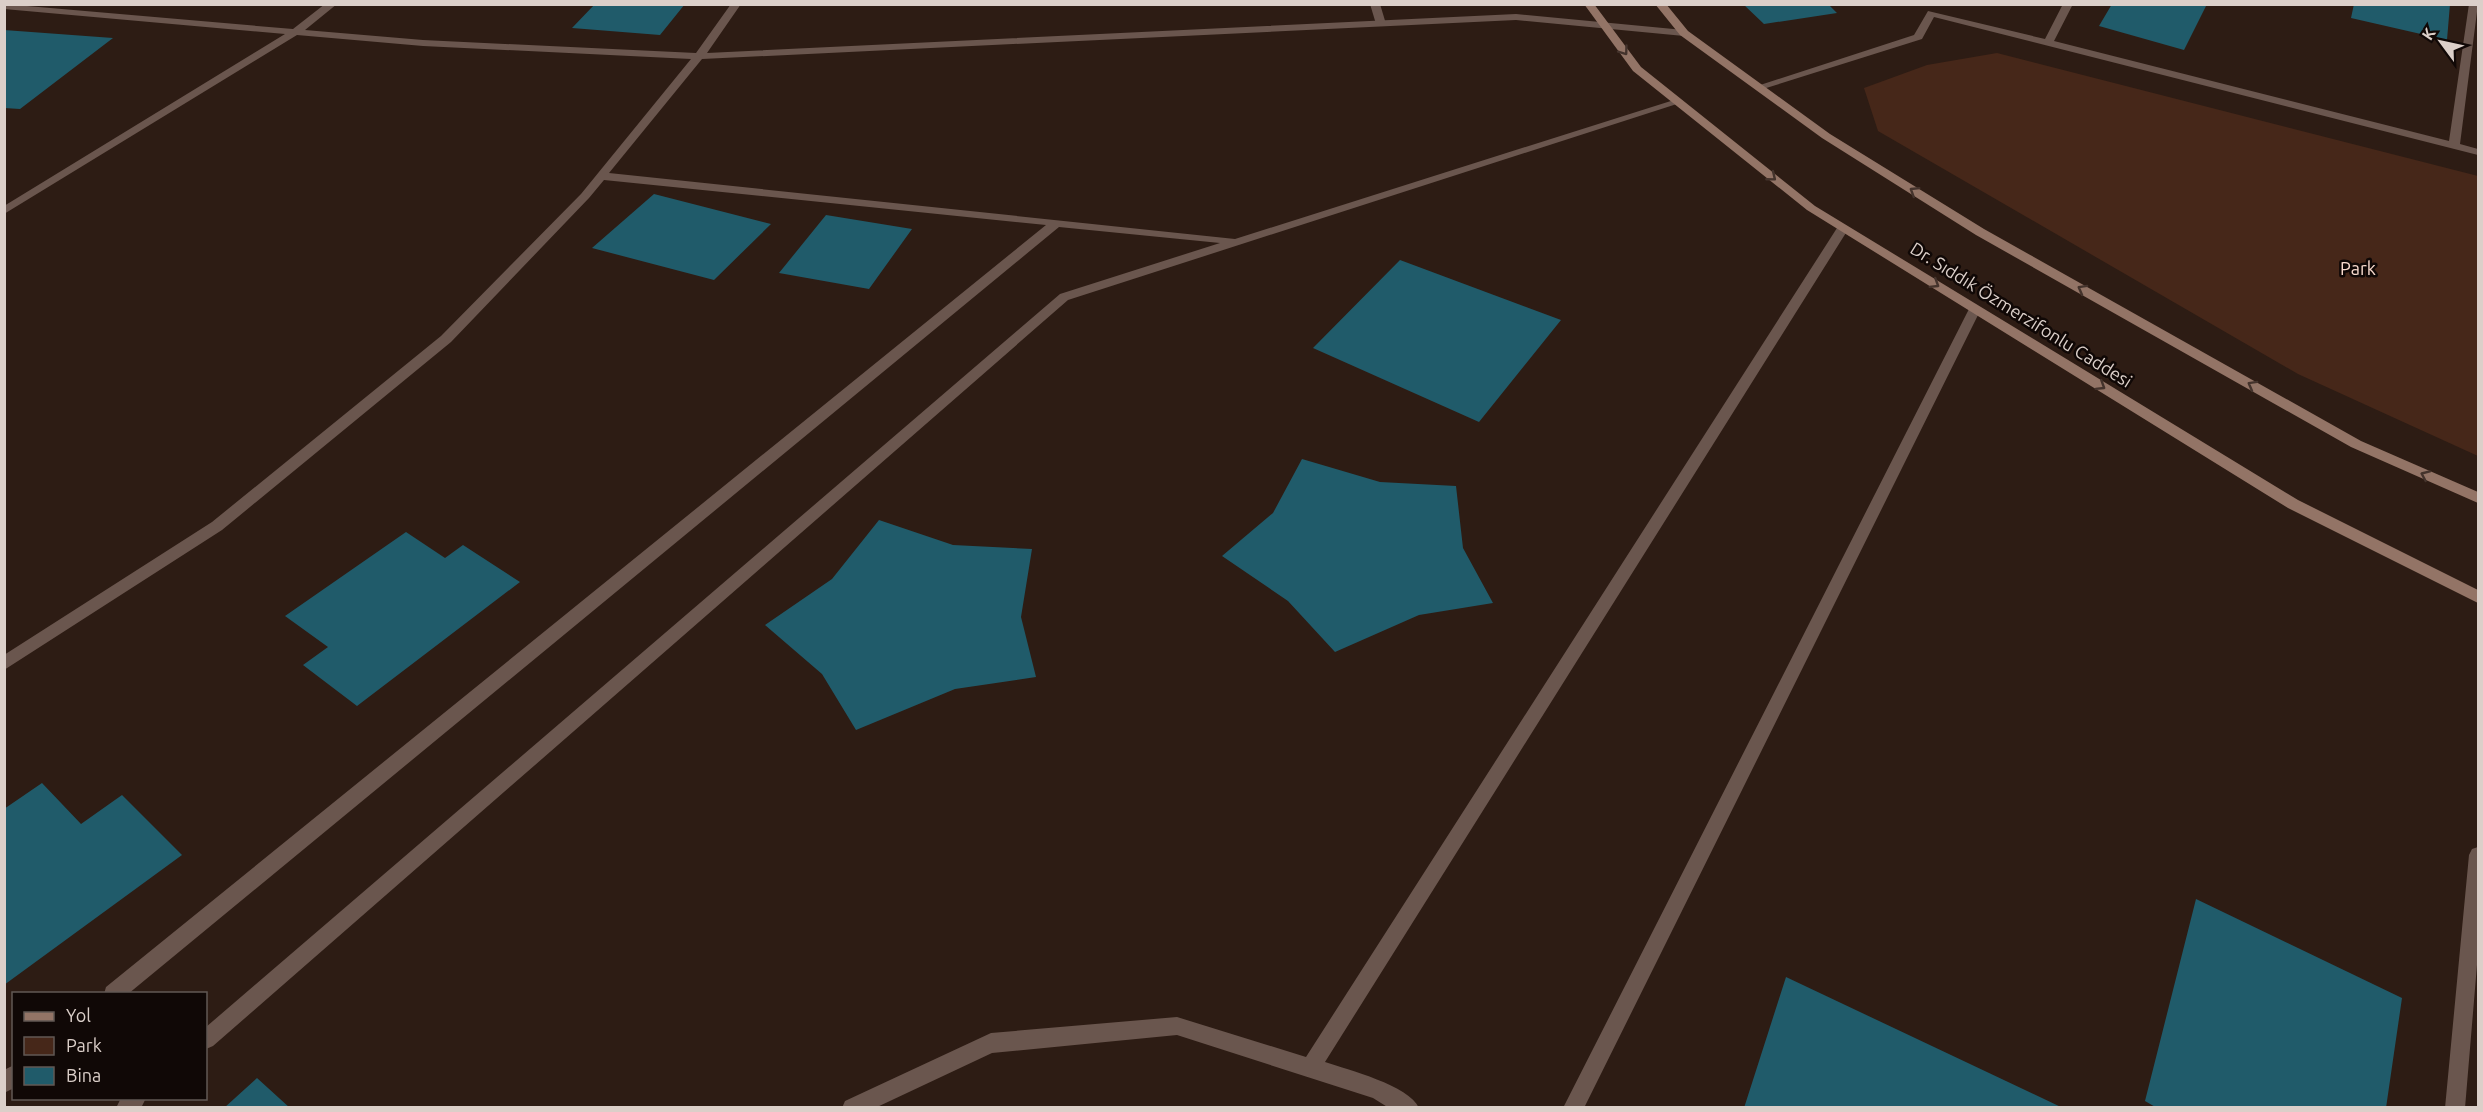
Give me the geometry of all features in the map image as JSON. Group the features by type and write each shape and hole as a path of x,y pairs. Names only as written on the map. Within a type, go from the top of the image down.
{"main road":[{"name":"Dr. Sıddık Özmerzifonlu Caddesi","path":"1589,4 1637,69 1811,208 2293,504 2478,597"},
{"path":"1660,4 1684,33 1826,136 1990,237 2356,444 2478,498"}],"street":[{"path":"4,211 295,32 332,4"},
{"path":"4,664 217,526 428,354 585,196 699,56 736,4"},
{"path":"1375,4 1380,24"},
{"path":"2048,43 2068,4"},
{"path":"2454,145 2474,4"},
{"path":"4,6 423,43 699,56 1516,17 1684,33"},
{"path":"1759,87 1918,37 1930,9 2048,43 2478,152"},
{"path":"207,1038 1064,297 1678,102"},
{"path":"601,176 1237,242"},
{"path":"114,992 1056,223"},
{"path":"1310,1068 1843,228"},
{"path":"1573,1107 1976,309"},
{"path":"2455,1107 2478,855"},
{"path":"852,1107 991,1043 1177,1026 1378,1089 1409,1107"}],"green space":[{"name":"Park","path":"1997,53 2478,176 2478,456 2298,374 1878,131 1864,88 1927,65"}],"building":[{"path":"595,4 685,4 660,35 572,28"},
{"path":"1743,4 1828,4 1837,13 1764,24"},
{"path":"2112,4 2207,4 2184,50 2099,26"},
{"path":"2354,4 2450,4 2447,40 2351,18"},
{"path":"4,30 113,38 20,109 4,108"},
{"path":"654,194 771,224 714,280 592,248"},
{"path":"826,215 912,229 869,289 779,273"},
{"path":"1400,260 1561,320 1479,422 1313,348"},
{"path":"1302,459 1380,482 1456,486 1463,548 1493,603 1419,615 1335,652 1288,601 1222,556 1273,513"},
{"path":"879,520 953,545 1032,549 1021,617 1036,677 955,689 856,730 822,674 765,625 832,579"},
{"path":"406,532 445,558 463,545 520,582 357,706 303,665 328,647 285,616"},
{"path":"42,783 81,824 122,795 182,855 4,985 4,809"},
{"path":"2196,899 2402,998 2386,1108 2157,1108 2145,1101"},
{"path":"1786,977 2063,1108 1744,1108"},
{"path":"257,1078 290,1108 224,1108"}]}
